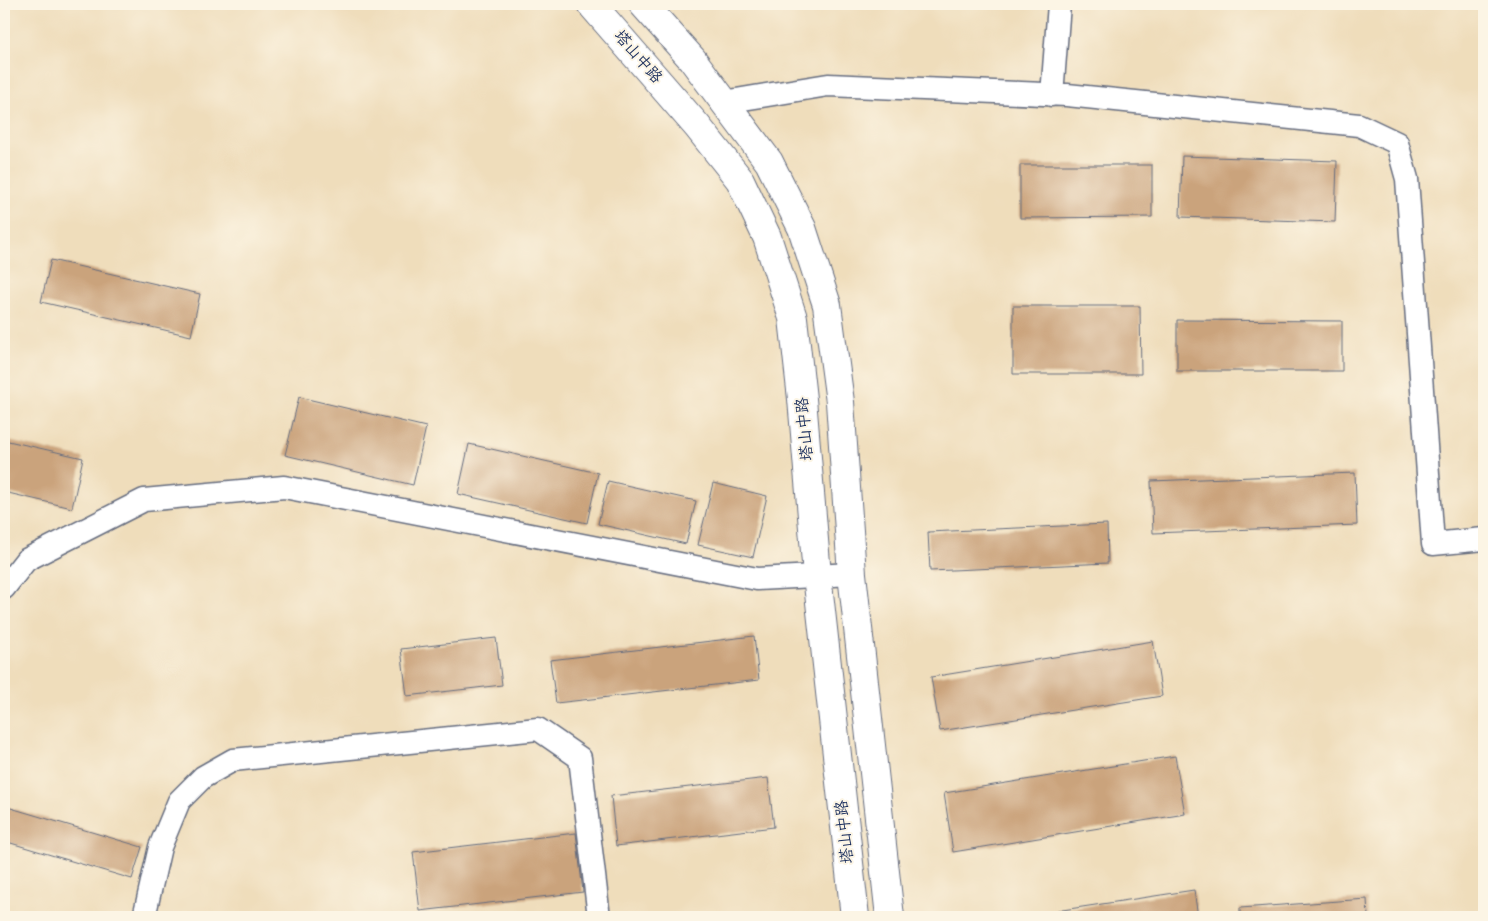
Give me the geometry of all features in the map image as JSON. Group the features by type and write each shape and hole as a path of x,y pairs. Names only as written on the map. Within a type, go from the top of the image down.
{"main road":[{"name":"塔山中路","path":"591,4 697,126 740,180 767,238 793,318 817,575 855,917"},
{"path":"643,4 692,59 770,162 802,228 827,305 840,402 852,574 890,917"}],"street":[{"path":"1052,95 1059,4"},
{"path":"724,102 828,85 1052,95 1359,125 1397,143 1407,179 1433,544 1484,539"},
{"path":"4,588 26,560 144,500 284,487 757,578 852,574"},
{"path":"144,917 160,847 179,801 203,777 233,760 538,729 580,758 599,917"}],"building":[{"path":"1182,156 1337,161 1335,222 1180,217"},
{"path":"1020,165 1152,165 1152,217 1020,218"},
{"path":"51,260 200,294 191,336 41,302"},
{"path":"1013,306 1140,306 1141,374 1013,374"},
{"path":"1177,320 1342,321 1342,371 1177,371"},
{"path":"299,397 426,427 413,485 285,455"},
{"path":"4,440 83,458 72,508 4,492"},
{"path":"469,444 598,473 587,523 458,494"},
{"path":"1355,473 1357,525 1153,533 1151,481"},
{"path":"608,481 696,501 686,544 598,524"},
{"path":"713,483 767,496 753,557 698,545"},
{"path":"1107,524 1108,563 930,571 928,532"},
{"path":"754,636 759,680 556,703 550,660"},
{"path":"496,638 502,685 407,696 401,649"},
{"path":"1153,641 1162,696 940,731 931,677"},
{"path":"1175,756 1185,814 953,852 944,793"},
{"path":"768,778 774,827 616,846 611,796"},
{"path":"4,806 142,847 132,879 4,841"},
{"path":"576,833 583,892 420,911 413,852"},
{"path":"1194,890 1198,917 1023,917 1023,916"},
{"path":"1367,899 1368,917 1240,917 1240,908"}]}
